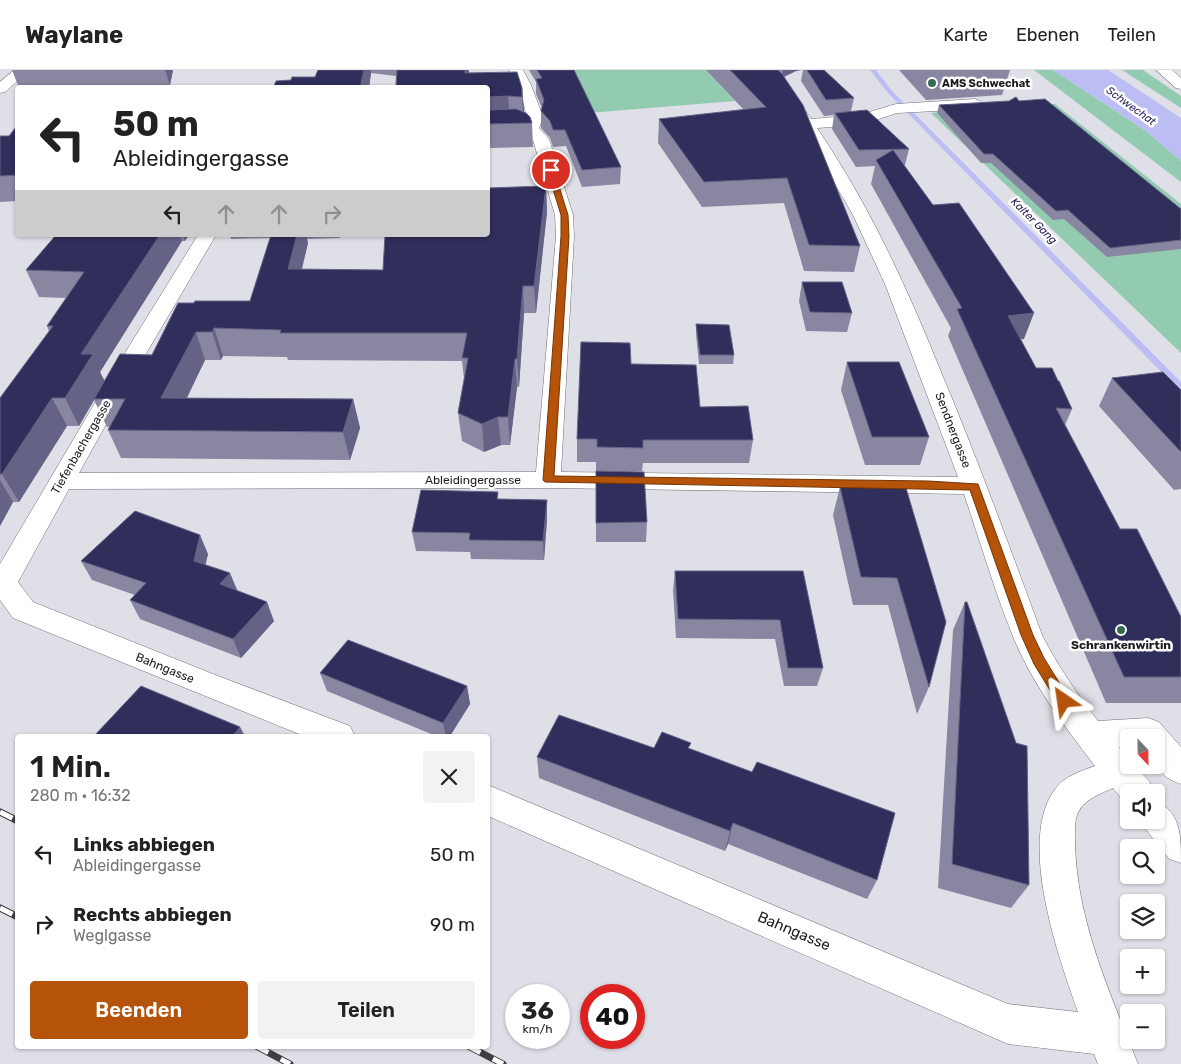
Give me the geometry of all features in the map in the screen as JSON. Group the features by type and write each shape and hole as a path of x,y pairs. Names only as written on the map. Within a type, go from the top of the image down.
{"street":[{"path":"0,88 23,70"},
{"path":"516,70 536,117 531,129"},
{"name":"Sendnergasse","path":"762,70 786,92 806,124 862,215 895,284 974,486 1027,635 1039,660 1058,692 1128,782"},
{"path":"1163,70 1181,85"},
{"path":"806,124 860,120 896,110 990,103"},
{"path":"490,128 511,126 531,129 541,139 551,201 564,215 565,236 548,480"},
{"name":"Tiefenbachergasse","path":"2,583 123,374 206,237"},
{"name":"Ableidingergasse","path":"62,481 548,480 974,486"},
{"name":"Bahngasse","path":"2,583 23,610 334,734"},
{"path":"1089,734 1120,733"},
{"path":"1165,751 1181,770"},
{"name":"Bahngasse","path":"1113,1050 1067,921 1059,876 1058,833 1063,806 1077,789 1128,782"},
{"name":"Bahngasse","path":"490,801 1008,1024 1113,1050"},
{"path":"1165,827 1181,847"}],"green space":[{"path":"529,70 706,70 735,101 588,113"},
{"path":"1034,70 1053,70 1146,131 1181,161 1181,182"},
{"path":"1122,70 1143,70 1181,96 1181,108"},
{"path":"1055,104 1181,204 1181,353 931,113"}],"water":[{"name":"Schwechat","path":"1053,70 1108,70 1181,118 1181,161 1146,131"}],"building":[{"path":"318,70 364,70 361,85 274,85 276,81 291,80 292,77 315,77"},
{"path":"397,70 465,70 465,73 517,72 522,88 522,97 490,97 490,85 396,85"},
{"path":"537,70 574,70 621,167 582,170 565,130 553,130 550,121 541,111 544,100 536,79 542,78"},
{"path":"730,70 778,70 782,74 803,105 860,246 809,245 787,178 704,182 659,119 766,107"},
{"path":"807,70 824,70 854,98 826,100"},
{"path":"1016,97 1019,101 1045,99 1181,209 1181,240 1110,248 1068,210 1056,211 993,154 984,154 939,105 1009,101"},
{"path":"516,109 526,113 532,123 490,124 490,110"},
{"path":"867,110 909,149 859,150 835,113"},
{"path":"15,128 15,175 0,176 0,136 9,136"},
{"path":"893,150 933,205 959,203 1034,313 1008,316 1036,368 1052,368 1072,409 1056,408 1120,529 1137,529 1181,617 1181,677 1124,677 957,309 962,308 876,160"},
{"path":"546,186 534,286 523,286 517,359 515,359 508,417 498,417 482,424 458,413 468,358 462,358 467,333 280,333 281,330 214,328 212,332 196,332 161,398 353,399 343,432 108,430 125,399 94,399 120,354 152,355 178,303 194,303 195,301 250,301 270,237 296,237 288,269 383,270 385,237 490,237 490,188"},
{"path":"54,237 159,237 81,354 93,354 65,398 52,398 2,474 0,474 0,398 53,326 47,326 84,272 26,270"},
{"path":"802,282 842,282 852,313 810,312"},
{"path":"696,324 729,325 734,355 700,355"},
{"path":"581,342 630,343 631,364 696,365 700,407 748,406 753,440 643,440 643,448 597,447 597,439 577,439"},
{"path":"847,362 899,362 929,437 872,437"},
{"path":"1163,372 1181,390 1181,452 1112,378"},
{"path":"596,471 644,472 647,522 596,523"},
{"path":"840,487 906,488 946,622 929,687 897,578 861,577"},
{"path":"421,490 498,492 497,499 547,500 543,541 469,540 470,533 412,532"},
{"path":"135,511 200,535 194,561 230,573 220,584 267,602 233,639 130,600 146,583 81,561"},
{"path":"675,571 803,571 823,668 788,668 780,620 678,619"},
{"path":"965,602 967,602 1016,743 1027,746 1029,885 952,864"},
{"path":"348,640 467,686 443,723 320,673"},
{"path":"141,686 240,727 235,734 96,734"},
{"path":"559,715 654,748 662,732 691,743 688,748 752,772 757,762 895,813 877,880 733,823 730,831 537,757"}],"waterway":[{"name":"Kalter Gang","path":"873,70 890,92 1181,387"}],"railway":[{"path":"0,812 15,820"},
{"path":"0,908 15,916"},
{"path":"262,1049 290,1064"},
{"path":"474,1049 503,1064"}],"place":[{"name":"AMS Schwechat","path":"932,83"},
{"name":"Schrankenwirtin","path":"1121,630"}],"route":[{"path":"551,170 564,215 565,236 548,480 974,486 1027,635 1039,660 1064,701"}]}
